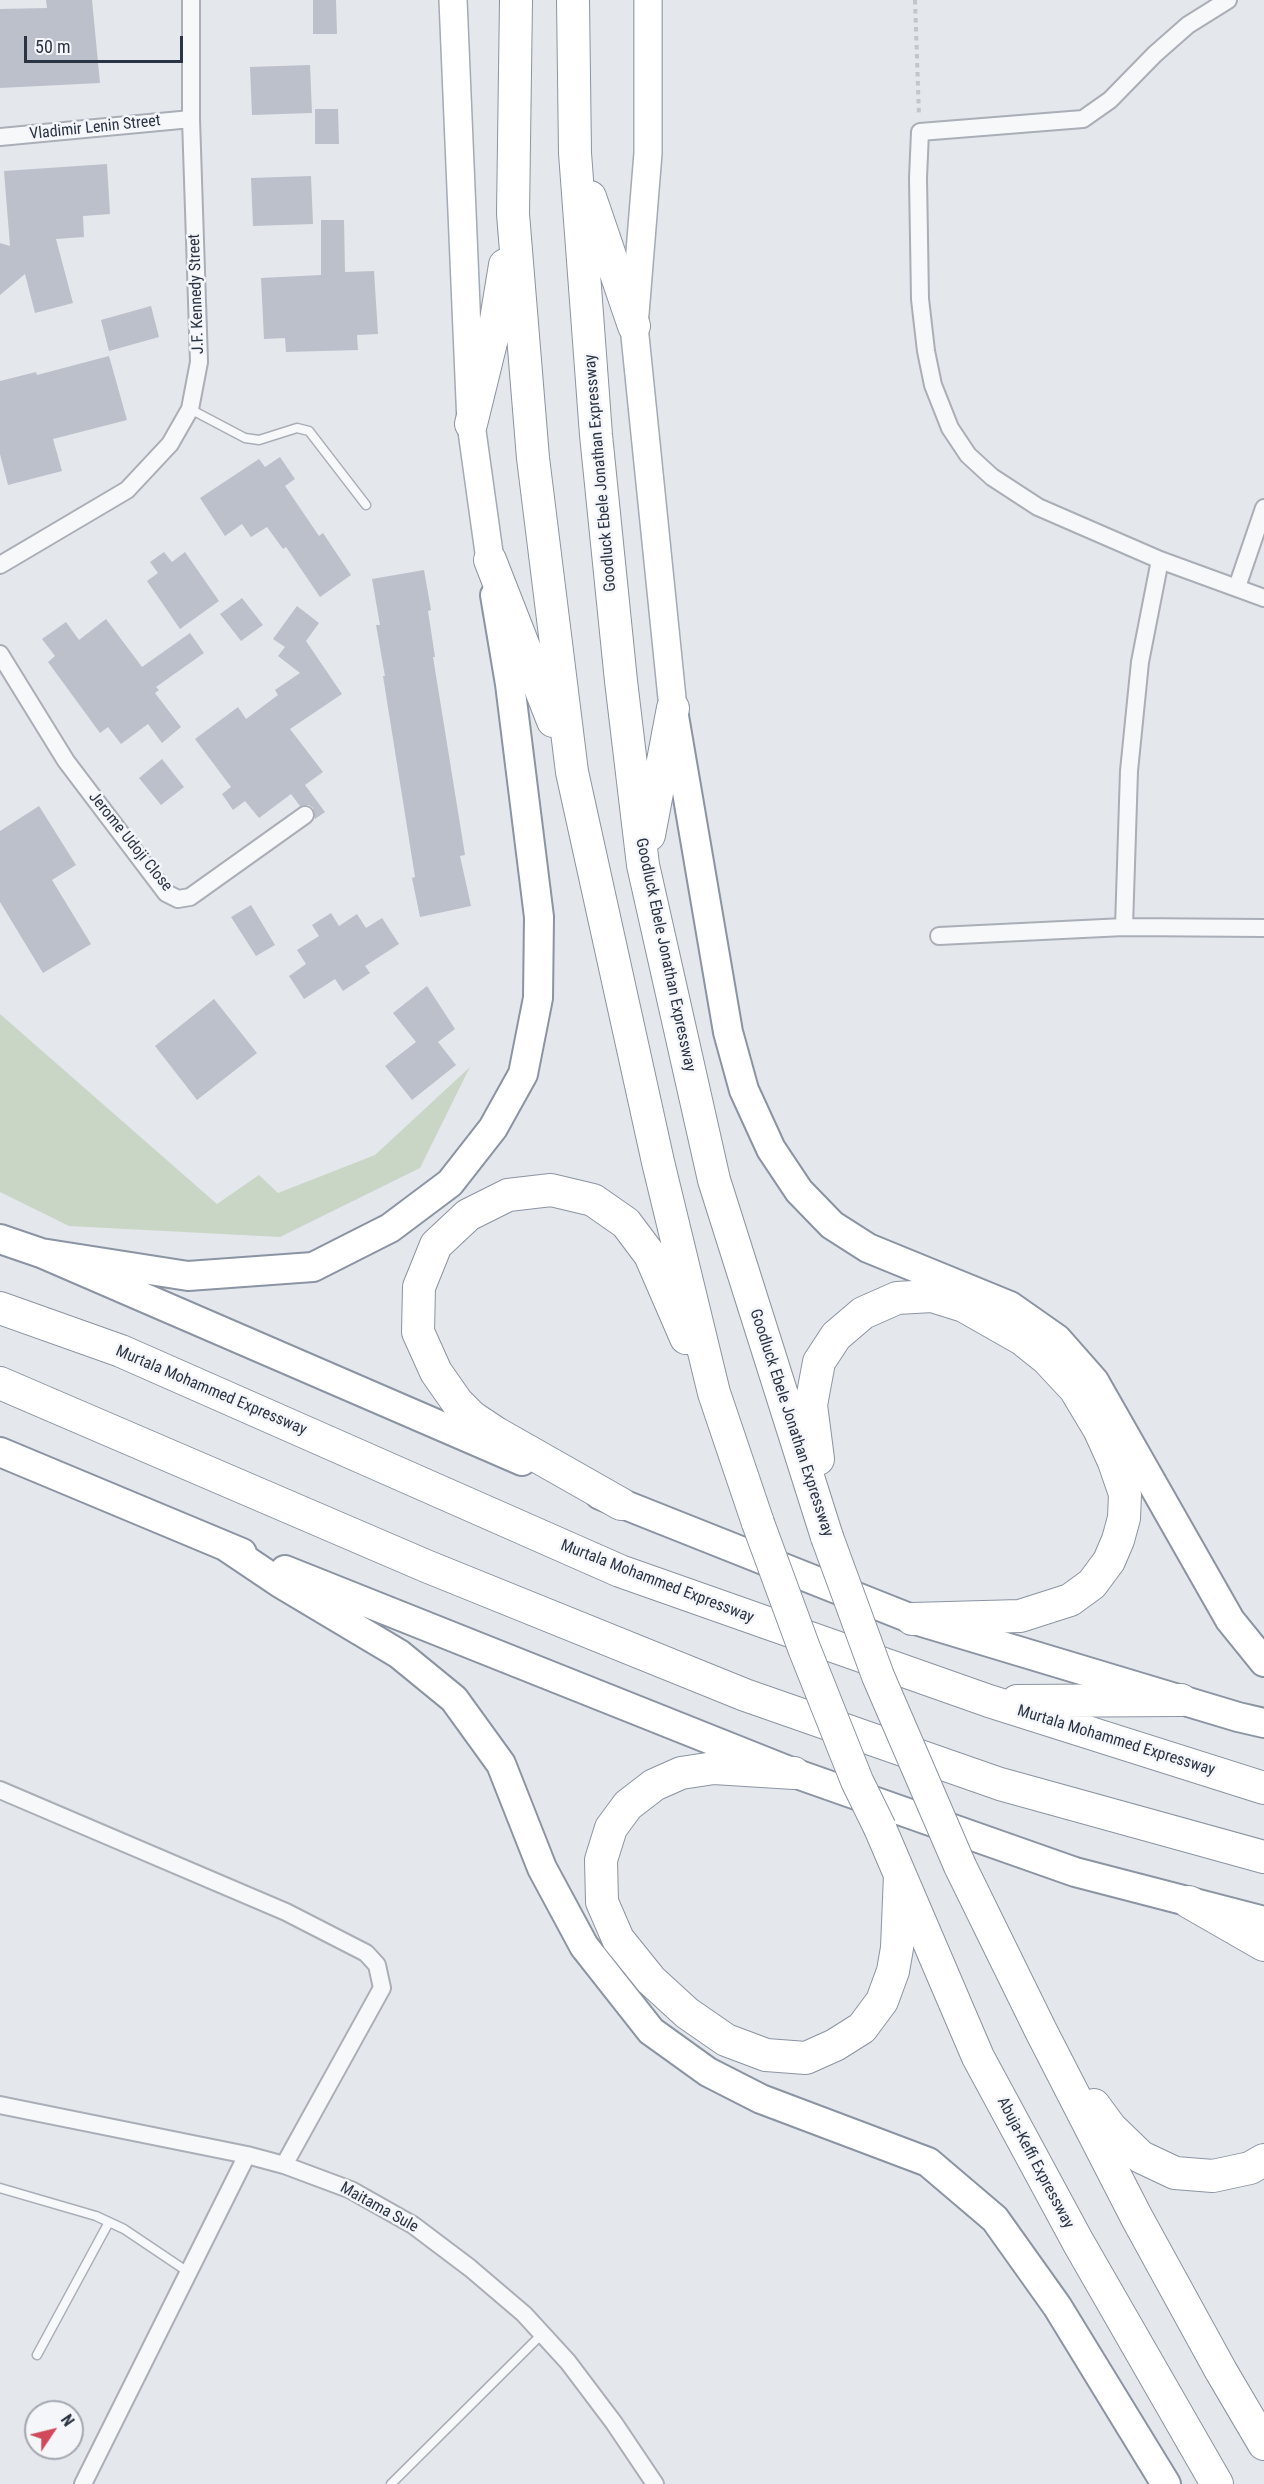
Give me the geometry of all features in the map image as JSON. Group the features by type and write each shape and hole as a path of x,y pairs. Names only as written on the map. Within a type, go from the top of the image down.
{"highway":[{"path":"516,0 513,214 533,458 572,772 658,1162 714,1393"},
{"name":"Goodluck Ebele Jonathan Expressway","path":"573,0 575,153 596,435 621,681 643,865 714,1180 824,1528 878,1676 960,1866 1041,2031"},
{"path":"575,153 634,326"},
{"path":"471,424 495,326 513,214"},
{"path":"490,560 572,772"},
{"path":"41,1253 188,1276 313,1267 390,1228 450,1183 493,1128 523,1074 538,998 539,917 510,684 490,560"},
{"path":"643,865 673,708"},
{"path":"673,708 728,1032 744,1090 771,1149 799,1191 831,1225 868,1248 1010,1306 1057,1339 1094,1381 1230,1620 1264,1662"},
{"path":"621,1504 472,1417 457,1402 441,1380 418,1332 419,1287 436,1245 468,1215 508,1195 551,1190 594,1200 626,1223 650,1255 681,1327 714,1393"},
{"path":"0,1239 41,1253 621,1504 912,1619 1264,1723"},
{"path":"824,1528 811,1405 812,1389 819,1362 836,1336 863,1313 897,1298 932,1296 964,1306 993,1321 1022,1340 1054,1366 1075,1389 1099,1429 1125,1494 1124,1518 1109,1561 1092,1584 1070,1600 1020,1616 912,1619"},
{"name":"Murtala Mohammed Expressway","path":"0,1308 132,1356 620,1571 989,1701 1264,1788"},
{"path":"0,1383 426,1566 746,1695 1000,1785 1264,1857"},
{"name":"Abuja-Keffi Expressway","path":"714,1393 758,1523 817,1681 857,1781 880,1828 978,2056 1078,2242 1217,2484"},
{"path":"0,1452 225,1546 794,1773 1075,1872 1264,1921"},
{"path":"225,1546 280,1583 399,1654 454,1699 501,1764 542,1868 584,1946 651,2031 708,2072 761,2098 928,2162 996,2219 1057,2306 1166,2484"},
{"path":"989,1701 1182,1700"},
{"path":"794,1773 714,1768 681,1773 654,1785 628,1805 611,1828 601,1860 602,1902 618,1939 651,1980 687,2013 726,2040 766,2055 807,2058 835,2045 862,2028 882,2001 893,1971 897,1948 900,1875"},
{"path":"1189,1902 1264,1945"},
{"path":"1041,2031 1111,2128 1141,2157 1175,2173 1214,2176 1250,2168 1264,2160"},
{"path":"1041,2031 1137,2218 1264,2444"}],"main road":[{"path":"453,0 471,424 490,560"},
{"path":"648,0 648,153 634,326 673,708"}],"street":[{"name":"J.F. Kennedy Street","path":"0,565 127,490 170,444 190,409 199,362 191,118 191,0"},
{"path":"1228,0 1188,25 1155,54 1110,100 1083,119 920,132 918,178 920,299 926,351 933,385 950,428 968,454 992,477 1038,507 1160,560 1264,598"},
{"name":"Vladimir Lenin Street","path":"0,137 191,118"},
{"path":"1237,587 1264,508"},
{"path":"1124,927 1129,771 1140,662 1160,560"},
{"name":"Jerome Udoji Close","path":"0,654 66,761 166,893 178,899 190,897 305,815"},
{"path":"939,936 1124,927 1264,928"},
{"path":"0,1790 286,1912 366,1953 377,1965 381,1988 284,2164"},
{"name":"Maitama Sule","path":"0,2105 284,2164 351,2190 413,2225 470,2268 524,2314 568,2362 615,2423 655,2484"},
{"path":"83,2484 247,2155"}],"lane":[{"path":"190,409 245,438 259,440 297,428 309,431 366,505"},
{"path":"0,2188 109,2222 134,2235 188,2272"},
{"path":"37,2355 109,2222"},
{"path":"392,2484 542,2334"}],"path":[{"path":"915,0 920,132"}],"green space":[{"path":"0,1014 217,1204 259,1175 278,1193 375,1155 470,1067 420,1168 280,1237 69,1226 0,1192"}],"building":[{"path":"46,0 92,0 100,83 0,88 0,9 47,8"},
{"path":"313,0 336,0 337,34 313,34"},
{"path":"310,65 312,113 252,115 250,67"},
{"path":"315,109 338,109 339,144 315,144"},
{"path":"107,164 110,214 83,216 84,237 56,239 73,303 35,313 25,274 0,295 0,243 10,246 4,171"},
{"path":"311,176 313,224 253,226 251,178"},
{"path":"321,220 344,220 345,272 374,271 378,334 357,335 358,350 286,352 285,338 264,339 261,278 321,275"},
{"path":"151,306 159,337 109,351 101,320"},
{"path":"109,356 127,420 53,439 62,471 8,485 0,454 0,381 36,372 37,375"},
{"path":"280,457 295,479 285,486 319,536 323,533 351,575 320,597 286,547 283,549 267,527 251,537 242,524 225,536 200,498 259,459 265,467"},
{"path":"164,552 172,562 185,552 219,601 180,629 147,581 158,573 150,562"},
{"path":"424,570 431,610 428,611 435,657 433,657 465,855 460,856 471,906 420,917 412,878 415,877 383,676 385,676 376,625 380,625 372,579"},
{"path":"242,598 263,625 241,641 220,614"},
{"path":"297,606 319,623 306,641 342,694 290,729 323,772 305,785 325,812 315,819 313,808 309,805 300,806 291,794 259,818 245,801 233,810 222,794 231,787 195,739 238,707 246,719 278,695 275,690 300,673 278,656 285,647 273,639"},
{"path":"106,619 142,667 190,633 204,653 156,687 159,690 155,693 181,727 162,743 148,724 121,744 108,727 100,733 48,662 55,656 42,639 66,622 79,640"},
{"path":"162,759 184,787 161,805 139,778"},
{"path":"39,806 76,865 52,880 91,944 43,973 0,902 0,831"},
{"path":"251,905 275,945 256,956 231,917"},
{"path":"331,913 339,926 357,914 366,928 382,918 399,944 365,966 370,973 343,991 335,979 304,999 289,976 306,964 297,950 319,936 312,925"},
{"path":"427,986 455,1029 438,1042 456,1065 412,1100 385,1066 416,1042 393,1013"},
{"path":"214,999 257,1053 197,1100 155,1046"}]}
